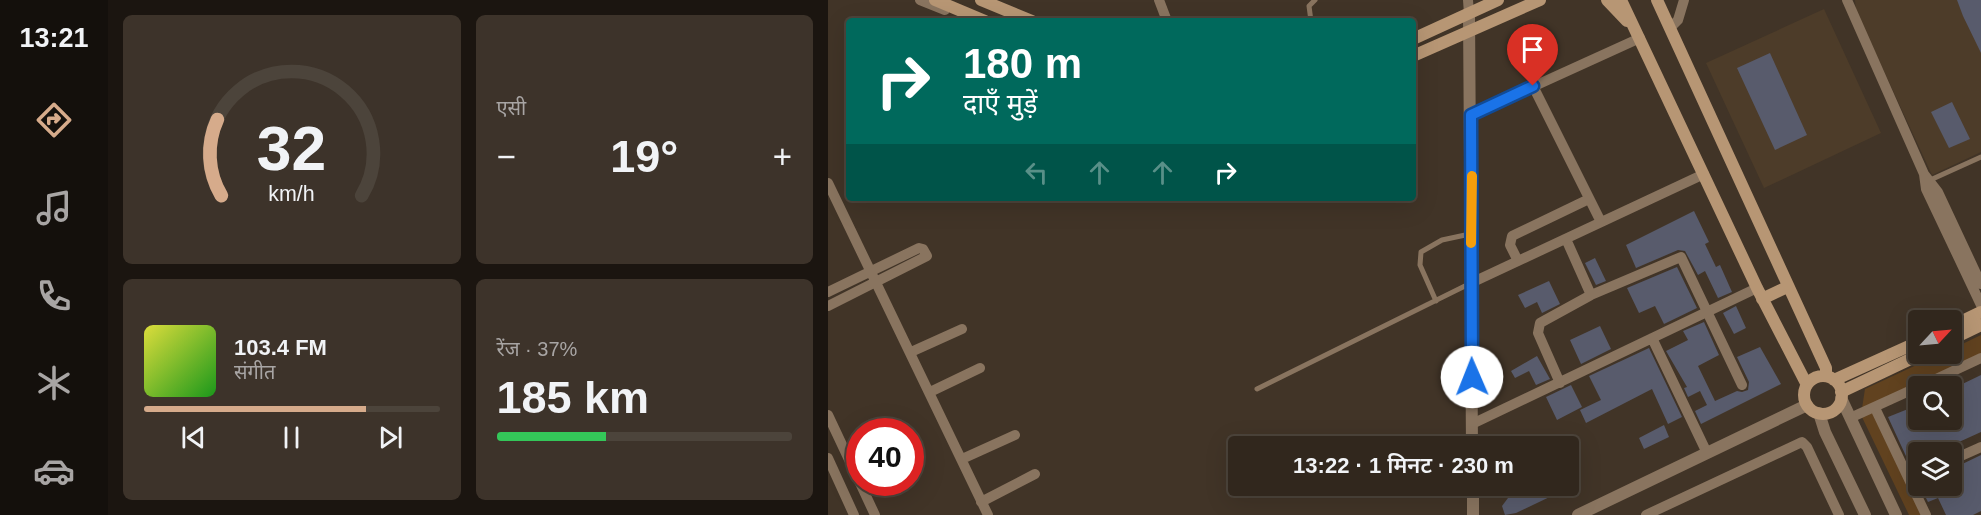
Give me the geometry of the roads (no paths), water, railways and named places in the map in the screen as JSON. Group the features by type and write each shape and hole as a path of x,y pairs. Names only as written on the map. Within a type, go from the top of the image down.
{"main road":[{"path":"935,0 979,18"},
{"path":"981,0 1025,18"},
{"path":"1416,38 1498,0"},
{"path":"1416,55 1540,0"},
{"path":"1607,0 1638,34"},
{"path":"1622,0 1760,293 1807,385"},
{"path":"1657,0 1787,287 1830,378 1841,395"},
{"path":"1760,293 1787,287"},
{"path":"1962,321 1981,312"},
{"path":"1962,334 1981,325"},
{"path":"1908,346 1830,378 1812,379 1807,385 1804,399 1807,405 1819,413 1833,410 1841,395 1908,361"}],"street":[{"path":"920,0 966,18"},
{"path":"999,0 1016,14"},
{"path":"1159,0 1166,18"},
{"path":"1468,0 1471,115 1472,436"},
{"path":"1670,28 1678,20 1684,0"},
{"path":"1847,0 1981,305"},
{"path":"1471,115 1638,34"},
{"path":"1533,86 1601,222"},
{"path":"1471,284 1704,174"},
{"path":"1926,179 1981,284"},
{"path":"828,183 878,282 988,515"},
{"path":"1518,261 1510,238 1589,199"},
{"path":"1566,238 1591,295"},
{"path":"828,292 920,248 927,256 925,260 828,306"},
{"path":"1560,383 1537,328 1546,318 1591,295 1682,257 1742,385"},
{"path":"1472,424 1707,310 1760,293"},
{"path":"911,352 963,329"},
{"path":"1652,338 1707,453"},
{"path":"1943,376 1981,358"},
{"path":"930,392 981,368"},
{"path":"1850,418 1908,392"},
{"path":"1841,395 1896,515"},
{"path":"1578,515 1807,405"},
{"path":"1875,408 1908,467"},
{"path":"1819,413 1825,432 1865,515"},
{"path":"828,415 846,453"},
{"path":"962,459 1015,435"},
{"path":"1646,515 1802,442 1807,447 1839,515"},
{"path":"1962,456 1981,447"},
{"path":"828,458 854,515"},
{"path":"981,502 1035,474"},
{"path":"866,496 875,515"},
{"path":"1473,496 1473,515"},
{"path":"1920,496 1926,515"}],"lane":[{"path":"1311,18 1309,6 1315,0"},
{"path":"1926,179 1981,157"},
{"path":"1436,301 1420,265 1421,252 1442,240 1472,234"},
{"path":"1257,389 1471,284"}]}
